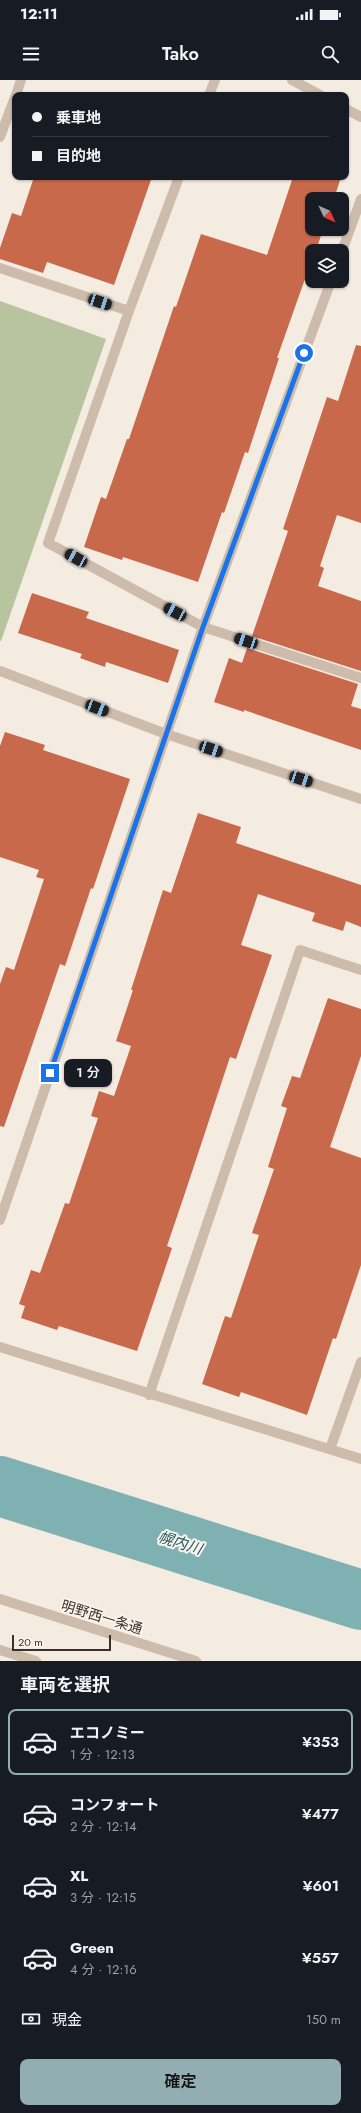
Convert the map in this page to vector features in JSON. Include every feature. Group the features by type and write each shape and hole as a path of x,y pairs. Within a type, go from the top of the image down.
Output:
{"street":[{"path":"16,92 21,80"},
{"path":"210,92 215,80"},
{"path":"292,80 314,92"},
{"path":"0,137 12,104"},
{"path":"349,111 361,117"},
{"path":"178,180 129,311 48,543 203,627 361,678"},
{"path":"345,244 361,199"},
{"path":"0,268 129,311"},
{"path":"0,1220 203,627 328,288"},
{"path":"0,671 166,734 361,799"},
{"path":"149,1395 300,950 361,970"},
{"path":"0,1347 149,1395 361,1459"},
{"path":"330,1449 361,1362"},
{"name":"明野西一条通","path":"0,1599 196,1661"},
{"path":"0,1650 36,1661"}],"green space":[{"path":"0,301 106,339 1,641 0,641"}],"building":[{"path":"33,180 151,180 114,285 47,262 43,273 0,259 0,248 12,213 21,216"},
{"path":"292,180 340,180 336,192 305,192 305,236 321,236 318,244 305,244 305,279 277,358 279,358 248,453 245,452 224,513 222,512 198,582 123,557 122,560 84,547 101,497 106,499 127,439 129,439 174,306 176,307 201,234 267,255"},
{"path":"356,345 361,346 361,523 337,515 320,566 324,568 318,586 361,601 361,671 252,636 288,531 283,529 327,397 338,401"},
{"path":"32,593 89,612 86,618 179,650 168,683 106,662 105,667 80,658 82,654 18,633"},
{"path":"247,648 358,684 351,706 361,709 361,750 244,710 244,712 214,702 229,658 242,663"},
{"path":"5,732 45,745 43,750 130,779 65,966 60,964 4,1127 0,1126 0,984 6,967 14,970 44,879 36,877 39,870 0,857 0,746"},
{"path":"198,813 241,827 236,843 361,885 361,927 346,921 343,931 312,921 315,913 258,894 241,945 272,955 236,1059 230,1057 167,1246 172,1248 137,1351 59,1326 57,1330 21,1318 25,1306 19,1304 31,1270 40,1273 65,1203 69,1204 98,1118 91,1116 99,1091 114,1096 131,1046 116,1041 133,990 131,990 163,890 171,893"},
{"path":"328,998 361,1009 361,1056 330,1147 361,1158 361,1265 336,1339 333,1338 307,1415 241,1392 239,1397 202,1384 225,1316 231,1318 259,1235 252,1233 274,1169 268,1167 287,1108 281,1106 292,1076 300,1078"}],"waterway":[{"name":"幌内川","path":"0,1486 361,1600"}],"route":[{"path":"50,1073 203,627 304,353"}]}
